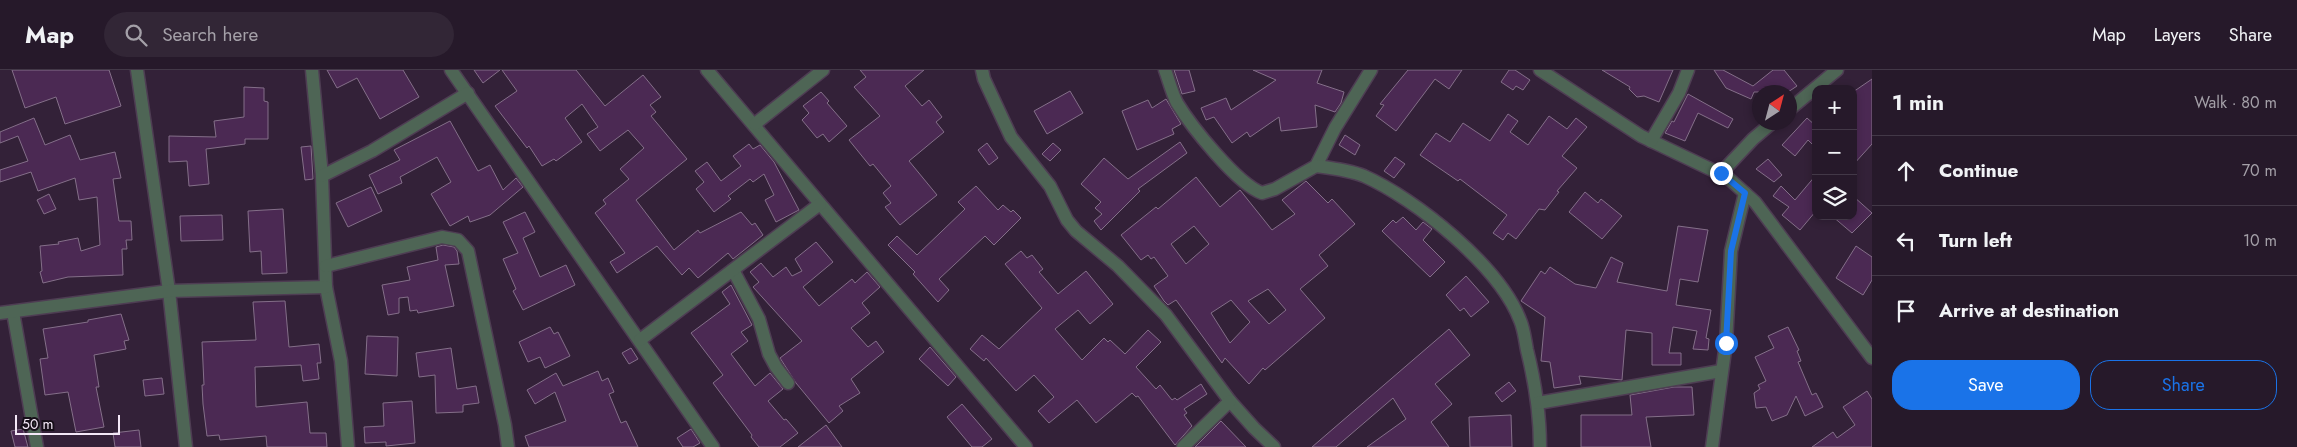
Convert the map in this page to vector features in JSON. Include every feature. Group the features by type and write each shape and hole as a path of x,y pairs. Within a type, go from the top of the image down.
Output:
{"street":[{"path":"137,70 169,291 186,447"},
{"path":"312,70 322,176 326,287 341,361 348,447"},
{"path":"451,70 714,447"},
{"path":"707,70 755,124 820,204 1026,447"},
{"path":"755,124 823,70"},
{"path":"982,70 984,79 1011,137 1050,186 1067,220 1076,231 1118,266 1166,315 1230,401 1274,447"},
{"path":"1164,70 1177,102 1228,166 1250,187 1262,193 1268,192 1316,166 1335,128 1371,70"},
{"path":"1540,70 1651,141 1721,173 1745,193 1755,202 1872,358"},
{"path":"1651,141 1679,93 1688,70"},
{"path":"1797,103 1837,70"},
{"path":"322,176 372,151 468,94"},
{"path":"1721,173 1764,130"},
{"path":"1316,166 1362,176 1390,190 1444,229 1477,257 1506,294 1520,320 1536,384 1540,447"},
{"path":"1712,447 1726,343 1731,251 1745,193"},
{"path":"640,340 820,204"},
{"path":"326,266 442,237 458,240 468,251 476,280 508,447"},
{"path":"733,270 759,319 769,354 788,383"},
{"path":"37,447 6,312 169,291 326,287"},
{"path":"1538,403 1721,371"},
{"path":"1183,447 1230,401"}],"building":[{"path":"12,70 109,70 121,106 65,124 56,97 25,108"},
{"path":"327,70 403,70 419,97 380,119 357,78 337,88"},
{"path":"474,70 500,70 483,83"},
{"path":"502,70 576,70 605,106 643,75 661,97 650,105 656,112 651,116 687,159 636,200 674,250 698,230 700,233 741,212 752,225 755,223 763,235 733,259 728,253 698,278 689,268 682,275 657,246 617,273 610,262 625,253 595,213 606,204 603,200 629,179 620,169 644,148 628,130 600,151 587,134 598,127 582,104 565,118 582,142 556,161 554,159 542,166 529,146 527,148 495,106 517,91"},
{"path":"860,70 924,70 905,86 922,106 929,100 942,117 936,122 944,132 909,161 937,195 900,225 885,207 891,203 883,193 891,186 873,164 870,166 849,140 880,116 854,87 866,77"},
{"path":"1174,70 1189,70 1195,91 1182,94"},
{"path":"1253,70 1322,70 1317,83 1344,92 1341,103 1335,112 1315,105 1317,127 1281,131 1279,117 1250,137 1247,132 1232,143 1214,117 1206,120 1201,108 1226,98 1231,110 1276,80"},
{"path":"1408,70 1462,70 1449,89 1435,79 1396,131 1376,116 1384,105 1380,104"},
{"path":"1509,70 1515,70 1530,80 1523,90 1516,86 1513,90 1501,82"},
{"path":"1602,70 1673,70 1659,102 1644,96 1637,97 1629,89 1630,87"},
{"path":"1714,70 1723,70 1752,85 1752,97 1751,99 1726,88"},
{"path":"1773,70 1784,70 1796,85 1754,85"},
{"path":"1872,79 1872,144 1857,161 1857,130 1857,89"},
{"path":"244,87 264,88 264,101 268,102 268,139 245,139 245,144 206,149 209,184 189,186 187,161 169,162 169,136 216,137 214,121 244,117"},
{"path":"1070,91 1083,113 1047,134 1034,111"},
{"path":"821,92 829,101 827,103 847,126 829,142 823,134 817,138 802,120 809,113 803,106"},
{"path":"1688,94 1733,119 1728,128 1698,113 1685,141 1665,133 1672,121 1674,122"},
{"path":"1166,99 1181,124 1172,129 1174,134 1137,150 1122,111 1148,100 1152,108"},
{"path":"1508,114 1518,121 1510,132 1528,145 1549,116 1567,129 1576,118 1587,127 1562,156 1577,168 1557,191 1559,192 1545,210 1539,209 1516,239 1508,233 1503,240 1493,233 1507,215 1460,179 1458,181 1420,155 1436,133 1450,142 1463,123 1490,141"},
{"path":"34,118 45,145 70,135 80,160 115,152 121,178 113,179 119,221 131,221 132,240 126,240 127,249 122,249 123,275 68,277 43,283 40,272 42,271 40,246 59,244 58,242 78,238 81,251 100,245 97,197 79,200 75,178 38,191 31,172 0,182 0,170 28,161 18,136 0,143 0,132"},
{"path":"1807,118 1812,122 1812,144 1808,140 1795,156 1782,145"},
{"path":"450,121 478,171 490,165 503,190 516,178 523,187 490,215 470,222 468,216 450,226 431,194 451,182 437,157 400,177 402,183 378,194 369,175 400,160 394,150"},
{"path":"1345,135 1360,145 1355,155 1339,145"},
{"path":"1180,142 1187,153 1138,189 1140,191 1101,230 1094,221 1102,214 1095,208 1101,202 1081,184 1104,158 1128,179"},
{"path":"987,143 998,158 989,165 978,150"},
{"path":"1053,143 1061,150 1050,161 1042,154"},
{"path":"749,144 753,149 760,145 774,162 799,210 776,222 765,200 774,195 764,174 753,182 750,179 728,196 731,199 714,212 696,189 704,182 695,171 707,162 721,181 741,166 733,156"},
{"path":"311,146 313,179 305,180 301,147"},
{"path":"1395,157 1405,164 1394,178 1384,171"},
{"path":"1768,159 1782,175 1774,182 1756,169"},
{"path":"1196,177 1220,207 1240,190 1272,230 1295,214 1282,200 1306,181 1328,203 1332,199 1355,224 1319,255 1328,266 1300,289 1325,318 1265,370 1263,368 1249,384 1225,358 1222,363 1176,300 1168,305 1164,301 1154,286 1168,276 1154,257 1151,259 1148,255 1141,260 1121,235 1156,207 1158,209","holes":["1194,226 1209,244 1186,264 1171,244","1268,289 1286,310 1269,324 1248,301","1231,300 1250,322 1230,343 1211,313"]},
{"path":"1812,180 1812,216 1800,230 1782,215 1789,207 1773,196 1781,186 1795,200"},
{"path":"976,186 998,210 1003,205 1011,212 1013,210 1021,218 994,245 985,236 939,279 949,290 938,302 913,274 915,272 888,245 897,236 917,255 965,209 958,202"},
{"path":"371,187 382,211 348,227 336,203"},
{"path":"1585,192 1598,203 1601,199 1622,216 1602,239 1569,212"},
{"path":"49,194 56,209 44,214 37,200"},
{"path":"1857,200 1872,213 1852,233 1837,220 1857,220"},
{"path":"283,209 287,273 262,274 261,251 250,252 248,211"},
{"path":"525,212 535,232 523,238 540,277 566,265 575,285 523,310 513,291 516,289 503,259 518,253 503,222"},
{"path":"222,215 223,240 181,241 180,216"},
{"path":"1403,217 1416,230 1423,222 1432,229 1423,240 1445,262 1430,277 1382,231 1393,220 1396,223"},
{"path":"1678,226 1708,230 1698,282 1680,279 1676,305 1711,310 1706,338 1709,339 1708,350 1693,349 1697,331 1673,327 1669,353 1681,353 1681,365 1652,365 1652,333 1626,330 1622,380 1579,376 1581,384 1554,388 1550,362 1541,361 1545,317 1521,301 1541,271 1545,274 1550,267 1575,284 1596,288 1611,257 1623,263 1617,282 1667,291"},
{"path":"816,242 833,262 803,287 819,306 852,279 855,283 867,272 880,287 862,303 870,313 851,328 868,347 876,341 884,352 851,379 860,393 839,406 843,411 829,423 796,383 780,358 802,341 753,287 759,282 750,272 761,263 773,277 786,267 792,276 802,271 795,259"},
{"path":"443,245 454,247 457,251 459,264 445,265 454,306 418,313 417,310 410,311 408,297 399,298 399,313 388,315 382,285 410,280 407,267 438,260 436,247"},
{"path":"1856,246 1872,257 1872,280 1863,295 1836,278"},
{"path":"1021,251 1027,258 1032,255 1043,269 1039,272 1058,294 1086,271 1113,304 1090,324 1078,310 1055,329 1082,360 1104,338 1108,342 1110,340 1125,354 1148,330 1161,342 1136,367 1156,389 1160,385 1172,400 1175,398 1177,400 1201,384 1207,394 1184,409 1187,413 1184,415 1192,426 1175,445 1138,396 1136,397 1132,393 1096,423 1077,400 1049,423 1038,411 1054,397 1034,375 1016,391 986,358 984,361 970,349 982,335 999,349 1042,308 1005,264"},
{"path":"1466,276 1489,302 1471,317 1464,308 1460,311 1446,295"},
{"path":"731,285 752,325 741,332 748,341 731,354 755,386 770,373 783,389 768,401 798,433 780,447 759,447 751,437 752,435 713,383 723,375 691,333 730,304 722,292"},
{"path":"285,301 289,347 319,344 321,363 317,363 319,379 303,381 301,365 255,367 256,407 307,402 310,433 326,433 327,447 267,447 266,436 220,440 219,435 207,436 203,404 202,342 256,340 253,302"},
{"path":"121,314 129,340 124,341 126,349 94,355 99,387 96,387 104,427 76,432 68,392 45,395 40,359 48,358 43,329 88,322 88,320"},
{"path":"550,327 554,334 558,332 570,356 545,368 540,357 528,362 519,342"},
{"path":"1788,327 1799,350 1797,351 1801,361 1798,362 1812,395 1816,393 1823,407 1805,416 1796,396 1787,415 1772,421 1766,407 1756,408 1754,393 1760,389 1758,385 1766,381 1755,357 1774,348 1768,336"},
{"path":"1449,329 1470,355 1435,384 1452,404 1431,422 1449,447 1367,447 1406,419 1393,398 1336,447 1312,447"},
{"path":"367,336 398,337 397,376 365,374"},
{"path":"930,347 956,377 948,386 919,359"},
{"path":"451,348 457,389 476,386 479,403 463,405 463,412 436,413 435,375 419,377 416,353"},
{"path":"631,348 638,359 629,364 622,353"},
{"path":"598,371 602,381 608,378 614,392 609,394 621,423 626,421 638,447 529,447 525,436 566,421 555,392 535,404 527,390 556,373 563,386"},
{"path":"162,378 164,394 145,396 143,380"},
{"path":"1509,382 1516,391 1502,402 1495,393"},
{"path":"1674,387 1692,387 1694,415 1646,417 1651,447 1581,447 1581,415 1632,415 1630,395"},
{"path":"1867,391 1872,399 1872,447 1812,447 1833,432 1837,438 1855,425 1843,407"},
{"path":"412,401 415,443 386,446 386,442 365,443 364,427 384,426 383,403"},
{"path":"962,404 992,439 982,447 972,447 947,417"},
{"path":"1511,415 1512,447 1470,447 1469,417"},
{"path":"1221,421 1246,447 1195,447"},
{"path":"826,425 842,447 798,447"},
{"path":"23,429 28,447 15,447 11,431"},
{"path":"691,429 700,443 693,447 683,447 677,438"},
{"path":"139,430 141,447 115,447 113,433"}],"route":[{"path":"1721,173 1745,193 1731,251 1726,343"}]}
